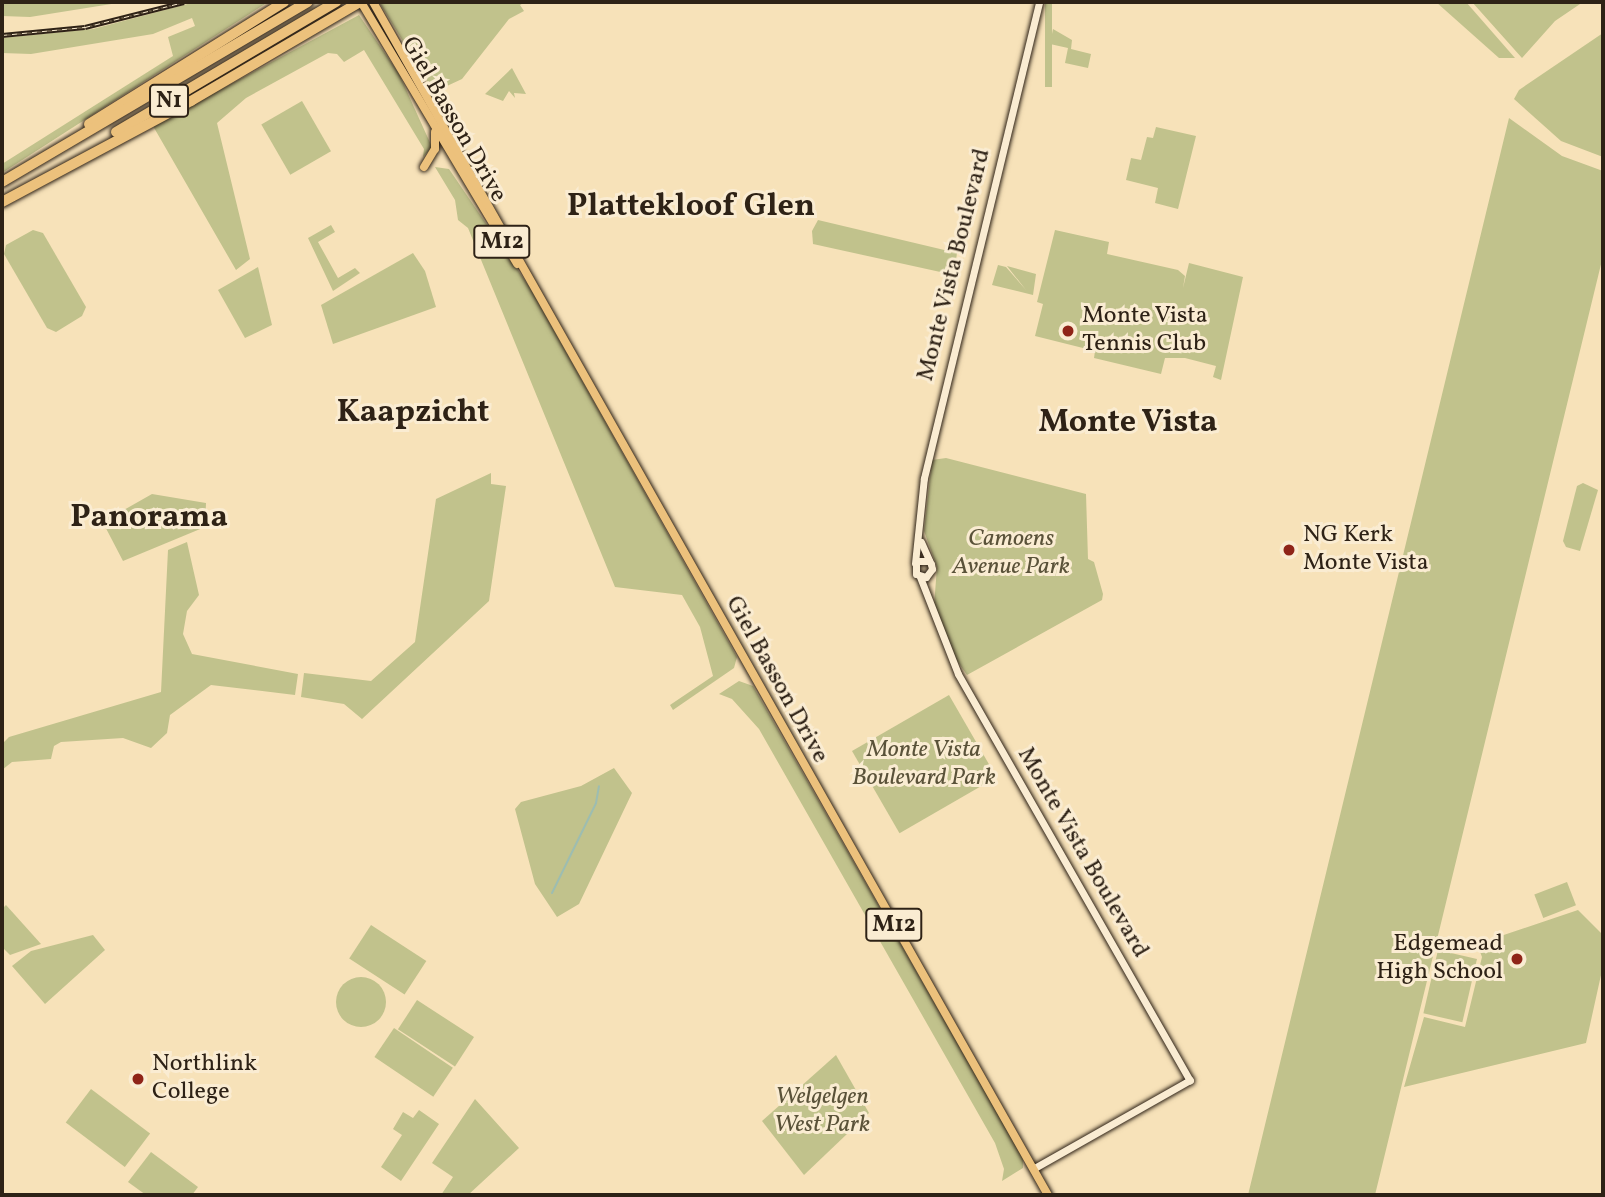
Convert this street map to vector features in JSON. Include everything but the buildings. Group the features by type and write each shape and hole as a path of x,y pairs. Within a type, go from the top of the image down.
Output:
{"highway":[{"path":"47,156 151,81 284,2"},
{"name":"N1","path":"2,182 308,2"},
{"name":"N1","path":"2,201 336,2"},
{"path":"2,201 191,101 360,2"}],"main road":[{"name":"Giel Basson Drive","path":"360,2 476,201 537,291"},
{"name":"Giel Basson Drive","path":"373,2 1048,1195"},
{"name":"Monte Vista Boulevard","path":"1033,1169 1189,1080 958,674 919,577 914,571 920,539 924,478 1039,2"},
{"path":"424,167 435,148 435,128"},
{"name":"Monte Vista Boulevard","path":"920,539 929,561 930,605"},
{"path":"915,563 929,561"},
{"path":"919,577 930,573"}],"green space":[{"path":"2,2 124,2 30,17 2,16"},
{"path":"195,2 268,2 2,173 2,164 173,56 168,37 195,26 192,18 153,34 31,54 2,53 2,38 93,29"},
{"path":"379,2 525,2 520,5 524,11 509,19 462,79 434,92"},
{"path":"1045,2 1052,2 1052,87 1045,87"},
{"path":"1436,2 1466,2 1515,58 1499,58"},
{"path":"1472,2 1583,2 1555,21 1522,58"},
{"path":"359,15 399,74 432,147 423,157 424,149 364,50 344,62 337,54 328,53 246,98 217,123 250,259 236,270 153,126"},
{"path":"1053,29 1072,40 1071,49 1091,54 1088,68 1065,63 1068,48 1050,44"},
{"path":"1603,33 1603,157 1561,141 1514,99 1519,90"},
{"path":"512,68 526,94 514,93 515,98 509,91 503,101 485,94"},
{"path":"302,101 331,151 290,175 261,124"},
{"path":"1509,118 1562,156 1603,171 1603,256 1375,1195 1248,1195"},
{"path":"1156,127 1196,136 1178,209 1155,203 1158,188 1126,180 1131,158 1141,160 1147,137 1153,138"},
{"path":"435,167 449,169 530,288 737,657 734,668 673,710 670,705 713,676 700,627 682,595 615,587 468,228 458,220 455,200"},
{"path":"818,220 957,253 954,275 813,244 812,231"},
{"path":"331,225 335,232 318,242 338,278 355,268 360,273 333,291 308,238"},
{"path":"33,230 43,233 86,307 82,316 56,332 47,328 4,254 6,245"},
{"path":"1055,230 1109,242 1107,254 1178,270 1185,276 1183,288 1189,263 1243,277 1221,380 1213,377 1216,366 1185,358 1165,358 1161,374 1094,358 1095,351 1035,336 1043,304 1037,302"},
{"path":"413,253 425,271 436,307 333,344 321,305"},
{"path":"998,265 1006,267 1026,290 1007,266 1036,274 1033,295 992,285"},
{"path":"258,267 272,325 245,338 218,290"},
{"name":"Camoens Avenue Park","path":"946,458 1086,494 1088,559 1094,562 1103,594 1102,600 967,675 953,655 934,606 937,567 924,531 932,460"},
{"path":"491,473 491,484 506,486 489,601 362,719 344,704 301,697 304,673 371,681 415,642 436,499"},
{"path":"1583,483 1598,490 1580,551 1566,547 1563,541 1577,486"},
{"path":"152,494 206,503 205,527 123,561 98,513 115,515"},
{"path":"187,542 199,595 187,611 183,634 192,654 298,674 295,695 211,685 170,715 167,733 151,748 123,738 61,742 54,746 51,759 12,762 2,770 2,744 9,737 161,692 168,550"},
{"path":"739,681 753,686 1023,1158 1023,1168 1002,1181 1004,1169 995,1143 759,729 732,699 719,694"},
{"name":"Monte Vista Boulevard Park","path":"949,695 997,777 900,833 852,751"},
{"path":"614,768 632,793 579,904 557,917 535,884 515,809 521,802 581,786"},
{"path":"1567,882 1576,905 1543,918 1534,895"},
{"path":"6,905 41,944 10,955 2,947 2,909"},
{"path":"1578,910 1603,935 1603,966 1586,1043 1404,1087 1424,1017 1465,1027 1482,957 1477,944"},
{"path":"371,925 426,961 405,994 349,959"},
{"path":"93,935 105,950 45,1004 12,966 31,951"},
{"path":"1438,950 1477,959 1462,1022 1423,1013"},
{"path":"361,977 379,984 386,1002 379,1020 361,1027 343,1020 336,1002 343,984"},
{"path":"417,1000 474,1037 455,1066 398,1029"},
{"path":"394,1028 453,1068 433,1097 374,1057"},
{"name":"Welgelgen West Park","path":"836,1055 869,1113 804,1175 762,1121"},
{"path":"91,1089 150,1134 125,1167 66,1123"},
{"path":"475,1099 519,1148 468,1195 441,1195 453,1177 432,1163"},
{"path":"419,1110 439,1124 401,1181 381,1167 402,1135 393,1129 403,1112 413,1118"},
{"path":"151,1152 198,1187 192,1195 146,1195 128,1182"}],"waterway":[{"path":"552,893 596,803 599,786"}],"railway":[{"path":"2,35 85,27 184,2"}],"place":[{"name":"Monte Vista Tennis Club","path":"1068,331"},
{"name":"NG Kerk Monte Vista","path":"1289,550"},
{"name":"Edgemead High School","path":"1517,959"},
{"name":"Northlink College","path":"138,1079"}],"district":[{"name":"Plattekloof Glen","path":"691,207"},
{"name":"Kaapzicht","path":"413,413"},
{"name":"Monte Vista","path":"1128,423"},
{"name":"Panorama","path":"149,518"}]}
